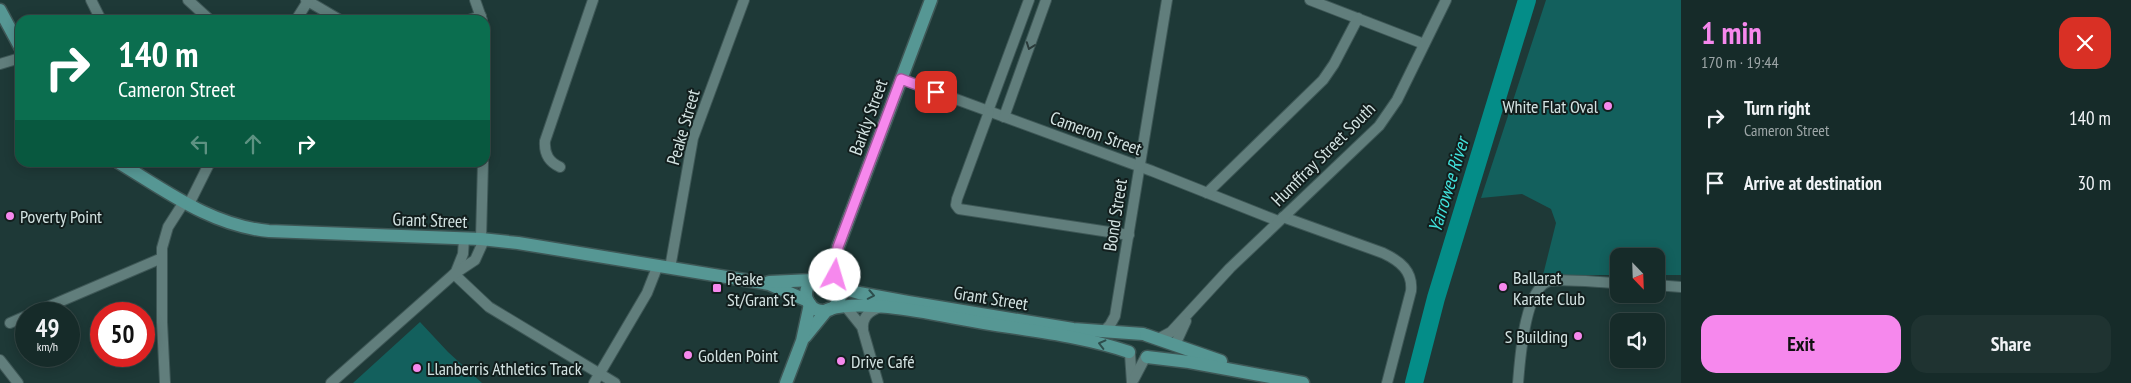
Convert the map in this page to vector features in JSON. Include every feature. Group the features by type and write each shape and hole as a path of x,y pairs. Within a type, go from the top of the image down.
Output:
{"main road":[{"name":"Barkly Street","path":"814,279 826,268 838,247 931,0"},
{"path":"0,10 15,38"},
{"name":"Grant Street","path":"126,167 216,219 239,227 256,230 482,239 754,281 776,286 809,303"},
{"name":"Barkly Street","path":"836,282 835,265 838,247"},
{"path":"786,383 802,341 809,303 806,291 814,279 825,277 836,282 840,290 839,299 835,306 828,310 802,341"},
{"name":"Grant Street","path":"754,281 814,279"},
{"name":"Grant Street","path":"836,282 849,290 867,295 1102,332 1149,336 1281,381"},
{"path":"809,303 817,310 828,310"},
{"name":"Grant Street","path":"828,310 846,307 880,307 1082,339 1130,353 1136,358 1164,358 1281,381 1303,383"},
{"path":"1130,353 1128,345 1130,338 1136,334 1149,336 1153,347 1146,357"},
{"path":"1164,358 1170,355 1175,345"}],"street":[{"path":"91,0 98,15"},
{"path":"188,0 204,15"},
{"path":"475,0 481,15"},
{"path":"560,166 552,162 547,156 545,141 593,0"},
{"name":"Peake Street","path":"594,383 649,288 664,267 693,138 744,0"},
{"path":"1030,0 956,205 959,209 1129,236"},
{"path":"1004,117 1046,0"},
{"name":"Bond Street","path":"1102,332 1110,325 1115,316 1167,0"},
{"path":"1310,0 1424,44"},
{"name":"Humffray Street South","path":"1149,336 1171,332 1219,280 1374,132 1397,100 1446,0"},
{"path":"299,15 307,1 331,15"},
{"path":"1207,193 1323,80 1334,64 1358,18"},
{"path":"0,64 15,60"},
{"name":"Cameron Street","path":"901,79 1140,166 1207,193 1395,258 1406,269 1411,281 1411,291 1387,383"},
{"path":"165,383 162,258 166,232 207,167"},
{"path":"331,383 454,274 475,259 482,239 483,167"},
{"path":"454,274 461,261 464,239"},
{"path":"59,302 162,258"},
{"path":"454,274 489,306 615,383"},
{"path":"1518,383 1528,315 1533,297 1539,287 1552,280 1610,283"},
{"path":"1665,286 1681,287"},
{"path":"846,307 858,320 863,330 878,383"},
{"path":"863,330 863,322 866,317 880,307"},
{"name":"Humffray Street South","path":"1175,345 1193,310"},
{"path":"1115,316 1123,333"},
{"path":"10,323 15,321"},
{"path":"1130,353 1132,383"},
{"path":"1132,383 1146,357"},
{"path":"0,360 18,383"}],"shaded area":[{"name":"White Flat Oval","path":"1546,0 1681,0 1681,275 1665,275 1665,248 1610,248 1610,275 1543,275 1556,223 1551,209 1522,194 1481,198"},
{"name":"Llanberris Athletics Track","path":"420,322 448,352 482,383 353,383"}],"waterway":[{"name":"Yarrowee River","path":"1414,383 1436,298 1527,0"}],"place":[{"name":"White Flat Oval","path":"1608,106"},
{"name":"Poverty Point","path":"10,216"},
{"name":"Ballarat Karate Club","path":"1503,287"},
{"name":"Peake St/Grant St","path":"717,288"},
{"name":"S Building","path":"1578,336"},
{"name":"Golden Point","path":"688,355"},
{"name":"Drive Café","path":"841,361"},
{"name":"Llanberris Athletics Track","path":"417,368"}],"route":[{"path":"835,275 838,247 901,79 936,92"}]}
